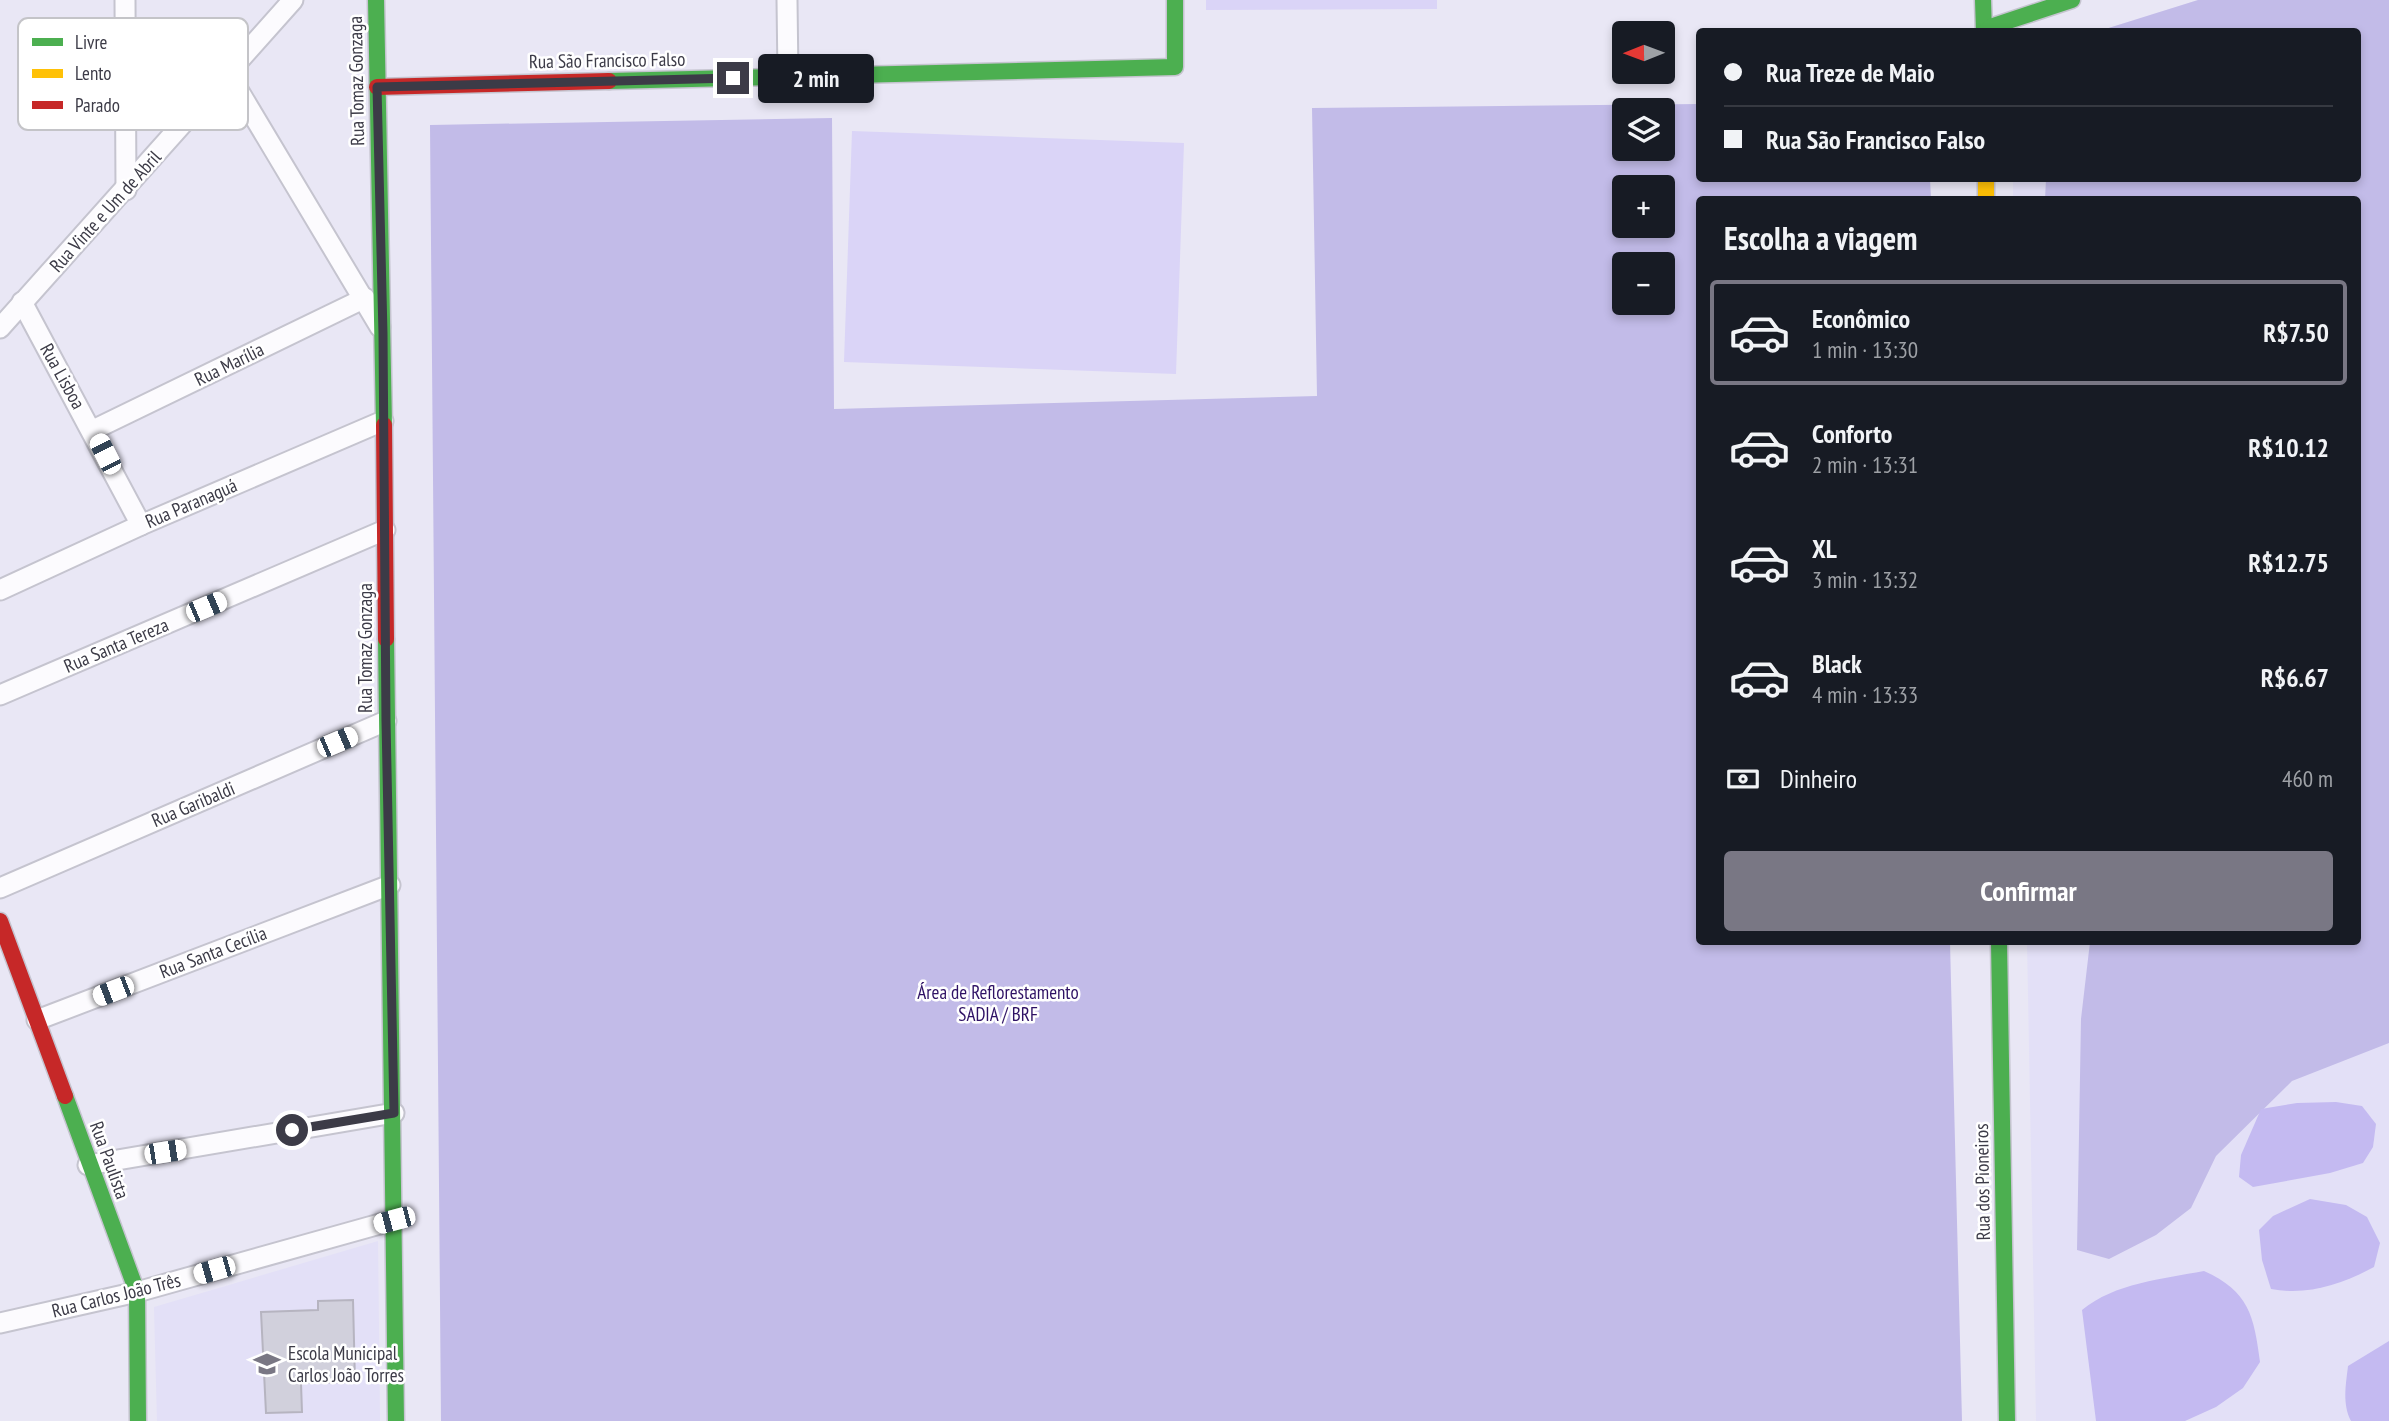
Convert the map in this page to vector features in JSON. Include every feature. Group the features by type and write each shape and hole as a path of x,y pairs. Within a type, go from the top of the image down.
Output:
{"street":[{"path":"125,0 125,18"},
{"name":"Rua Vinte e Um de Abril","path":"248,51 293,0"},
{"name":"Rua Tomaz Gonzaga","path":"376,0 386,530 386,721 394,1113 396,1421"},
{"path":"786,0 788,76"},
{"name":"Rua São Francisco Falso","path":"377,87 1175,67 1175,0"},
{"path":"1983,0 1984,28"},
{"path":"1990,28 2072,0"},
{"path":"248,106 365,298 383,334"},
{"path":"126,130 126,190"},
{"name":"Rua Vinte e Um de Abril","path":"2,323 178,130"},
{"name":"Rua Marília","path":"93,430 365,298"},
{"name":"Rua Lisboa","path":"22,302 93,430 141,525"},
{"name":"Rua Paranaguá","path":"0,590 141,525 383,421"},
{"name":"Rua Santa Tereza","path":"0,695 386,530"},
{"name":"Rua Garibaldi","path":"0,888 386,721"},
{"name":"Rua Santa Cecília","path":"37,1020 390,885"},
{"name":"Rua Paulista","path":"0,921 137,1292 138,1421"},
{"name":"Rua dos Pioneiros","path":"1999,945 2007,1421"},
{"path":"88,1165 394,1113"},
{"name":"Rua Carlos João Três","path":"0,1323 137,1292 394,1220"}],"shaded area":[{"path":"1206,0 1437,0 1437,9 1206,10"},
{"path":"2198,0 2389,0 2389,1421 2036,1421 2027,945 2361,945 2361,196 2013,196 2013,182 2361,182 2361,28 2109,28"},
{"path":"852,131 1184,143 1176,374 844,362"},
{"path":"2336,1102 2362,1106 2376,1124 2373,1147 2363,1163 2330,1173 2253,1187 2239,1177 2241,1155 2261,1109 2297,1103"},
{"path":"2310,1199 2346,1205 2367,1217 2380,1243 2374,1267 2350,1279 2311,1290 2271,1289 2262,1260 2259,1230 2273,1216"},
{"name":"Escola Municipal Carlos João Torres","path":"378,1241 380,1421 157,1421 154,1307"},
{"path":"2204,1271 2231,1287 2240,1296 2252,1318 2260,1362 2243,1388 2216,1407 2185,1421 2096,1421 2082,1310 2124,1288"},
{"path":"2389,1341 2389,1421 2351,1421 2346,1401 2348,1366"}],"green space":[{"path":"2198,0 2389,0 2389,1043 2292,1081 2216,1156 2191,1208 2156,1235 2109,1259 2077,1250 2081,1019 2090,945 2361,945 2361,196 2045,196 2046,182 2361,182 2361,28 2109,28"},
{"name":"Área de Reflorestamento SADIA / BRF","path":"1675,104 1696,104 1696,182 1930,182 1931,196 1696,196 1696,945 1950,945 1962,1421 441,1421 430,125 832,118 834,409 1317,396 1312,108 1612,105 1612,161 1675,161"}],"building":[{"path":"353,1300 355,1382 301,1383 302,1412 266,1413 261,1312 318,1310 318,1301"}],"traffic: fast":[{"path":"376,0 384,425"},
{"path":"609,81 1175,67 1175,0"},
{"path":"1983,0 1984,28"},
{"path":"1990,28 2072,0"},
{"path":"386,639 396,1421"},
{"path":"1999,945 2007,1421"},
{"path":"65,1096 137,1292 138,1421"}],"traffic: slow":[{"path":"1986,182 1986,196"}],"traffic: jam":[{"path":"377,87 609,81"},
{"path":"384,425 386,639"},
{"path":"0,921 65,1096"}],"place":[{"name":"Escola Municipal Carlos João Torres","path":"267,1364"}],"route":[{"path":"292,1130 394,1113 377,87 733,78"}]}
